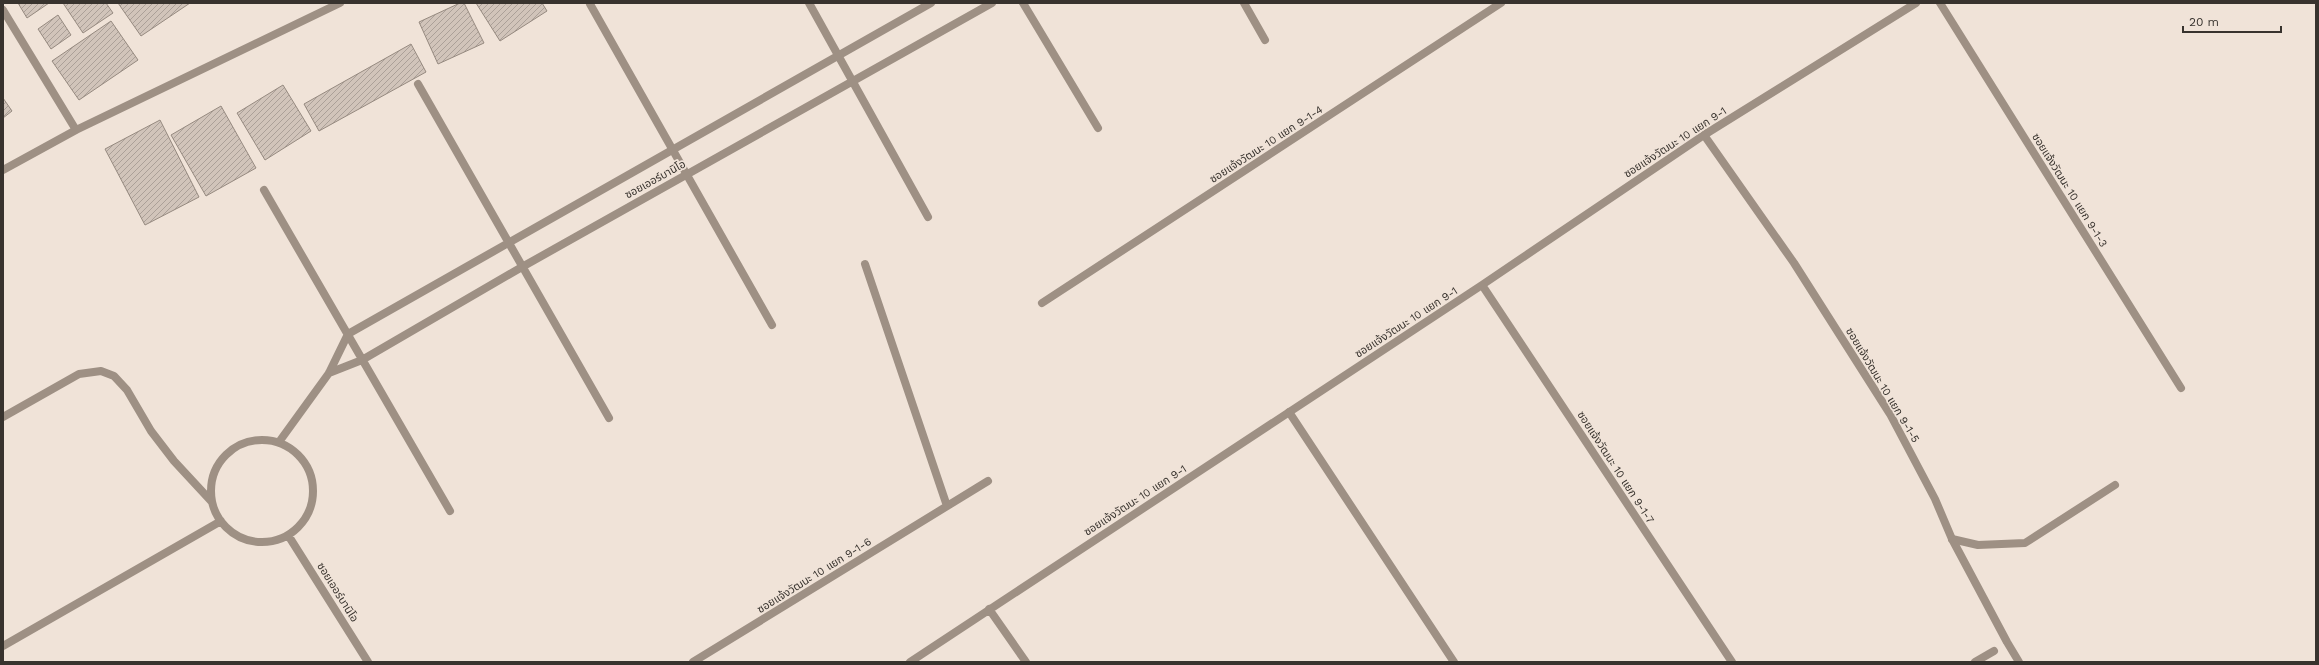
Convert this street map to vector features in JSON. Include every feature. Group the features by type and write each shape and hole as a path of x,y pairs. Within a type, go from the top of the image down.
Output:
{"street":[{"path":"3,170 76,130 340,3"},
{"path":"809,3 928,216"},
{"name":"ซอยเออร์บานิโอ","path":"348,334 509,241 931,3"},
{"name":"ซอยเออร์บานิโอ","path":"328,373 362,360 522,267 852,80 992,3"},
{"path":"1023,3 1098,128"},
{"path":"1244,3 1265,40"},
{"name":"ซอยแจ้งวัฒนะ 10 แยก 9-1-4","path":"1042,303 1501,3"},
{"name":"ซอยแจ้งวัฒนะ 10 แยก 9-1","path":"910,662 1482,285 1704,134 1916,3"},
{"name":"ซอยแจ้งวัฒนะ 10 แยก 9-1-3","path":"1940,3 2181,388"},
{"path":"590,4 674,149 772,325"},
{"path":"3,10 76,130"},
{"path":"418,84 609,418"},
{"name":"ซอยแจ้งวัฒนะ 10 แยก 9-1-5","path":"1704,134 1794,263 1890,414 1936,499 1952,539 2007,642 2020,662"},
{"path":"264,190 450,511"},
{"path":"865,264 947,506"},
{"name":"ซอยแจ้งวัฒนะ 10 แยก 9-1-7","path":"1482,285 1732,662"},
{"path":"279,442 328,373 348,334"},
{"path":"3,417 79,374 101,371 114,376 126,390 151,431 174,461 212,502 221,521 231,532 244,539 260,542 274,540 288,535 301,524 309,510 313,494 311,478 304,462 293,450 279,442 256,440 234,447 222,458 214,472 211,486 212,502"},
{"path":"1289,412 1454,662"},
{"name":"ซอยแจ้งวัฒนะ 10 แยก 9-1-6","path":"693,662 988,481"},
{"path":"1952,539 1978,545 2025,543 2115,485"},
{"path":"3,646 221,521"},
{"name":"ซอยเออร์บานิโอ","path":"288,535 368,662"},
{"path":"989,609 1026,662"},
{"path":"1975,662 1994,651"}],"building":[{"path":"18,3 49,3 27,18"},
{"path":"63,3 106,3 113,13 83,33"},
{"path":"118,3 190,3 141,36"},
{"path":"460,3 464,3 484,43 438,64 419,22"},
{"path":"476,3 542,3 547,11 500,41"},
{"path":"58,15 71,35 51,49 38,29"},
{"path":"111,21 138,60 79,100 52,61"},
{"path":"411,44 426,72 319,131 304,104"},
{"path":"283,85 311,131 265,160 237,113"},
{"path":"3,98 12,111 3,118"},
{"path":"221,106 256,168 206,196 171,135"},
{"path":"160,120 199,197 145,225 105,149"}]}
